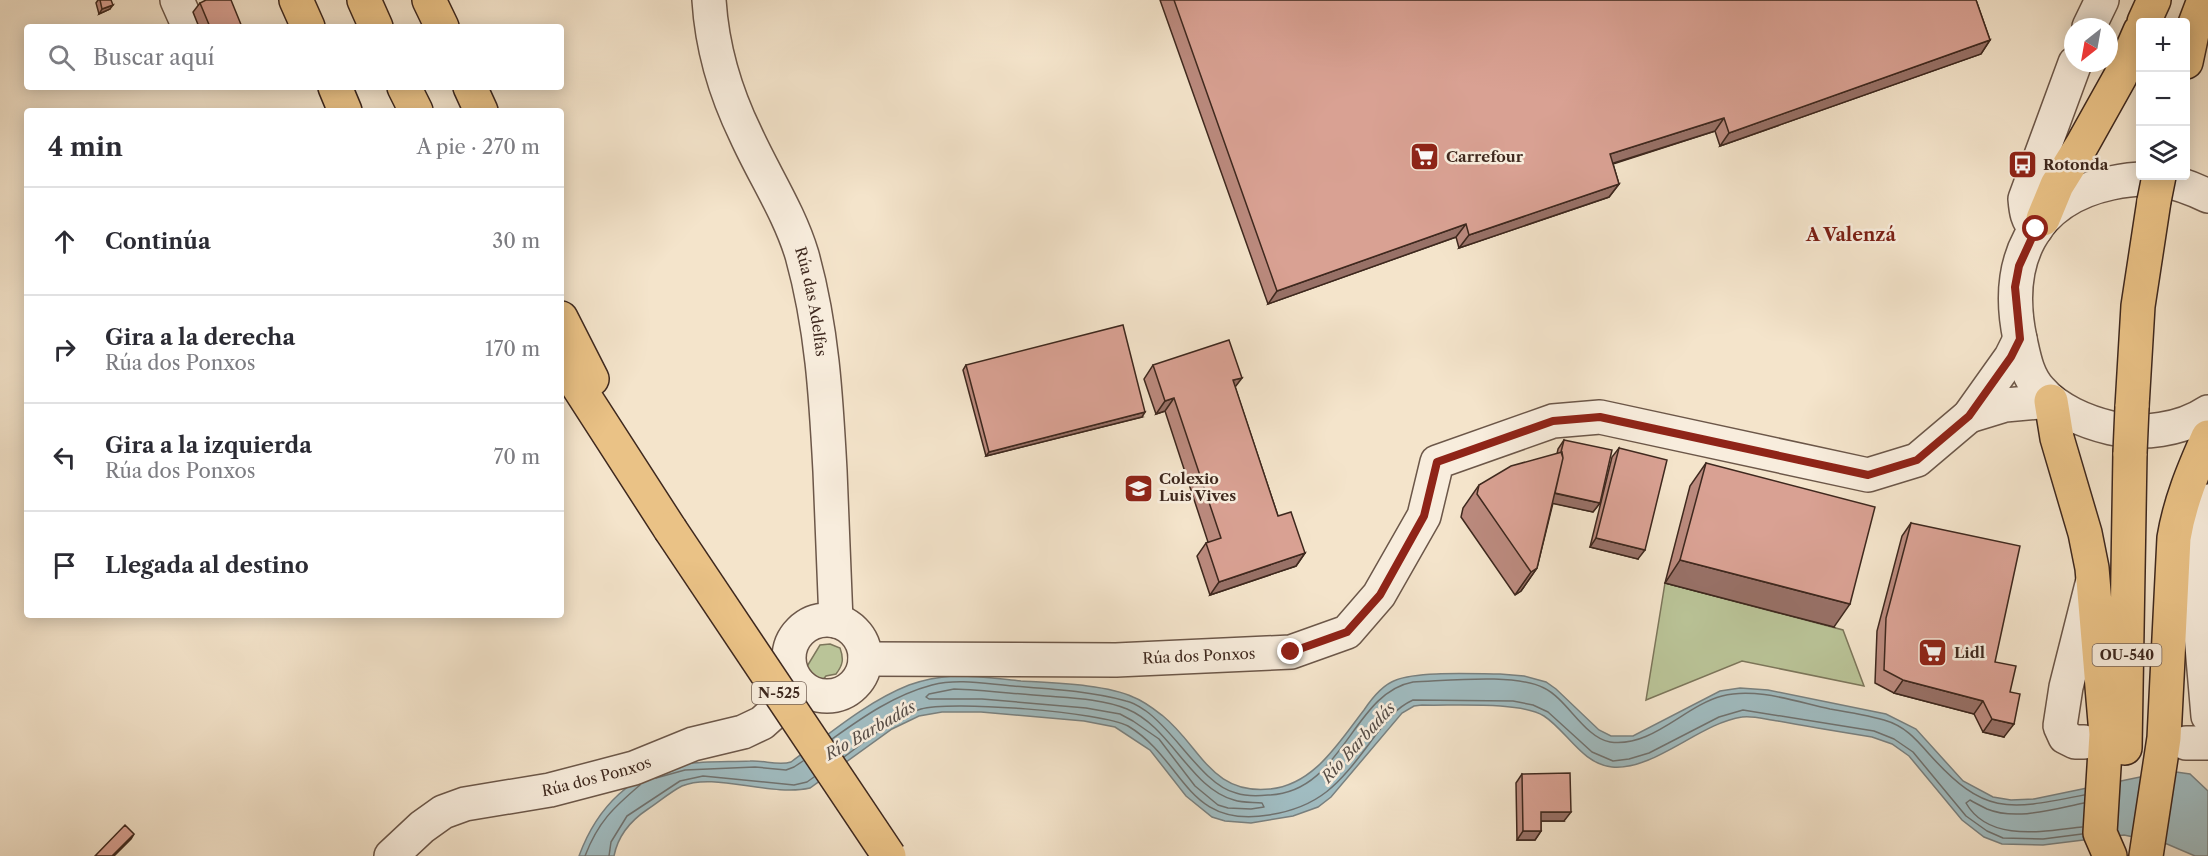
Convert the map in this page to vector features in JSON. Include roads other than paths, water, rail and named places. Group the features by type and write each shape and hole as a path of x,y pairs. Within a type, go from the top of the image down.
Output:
{"main road":[{"path":"296,0 307,24"},
{"path":"364,0 375,24"},
{"path":"429,0 441,24"},
{"path":"2146,18 2154,0"},
{"path":"2190,43 2204,0"},
{"path":"2039,224 2057,185 2120,77 2136,40"},
{"path":"336,90 344,108"},
{"path":"406,90 414,108"},
{"path":"471,90 480,108"},
{"name":"OU-540","path":"2117,856 2125,777 2132,407 2138,306 2156,188"},
{"path":"564,324 591,374 623,456"},
{"name":"N-525","path":"564,365 670,529 889,856"},
{"path":"564,387 623,456"},
{"path":"2051,401 2057,438 2085,533 2092,568 2106,734 2100,833 2110,856"},
{"path":"2146,856 2164,738 2183,539 2178,512 2187,484 2208,437"}],"street":[{"path":"177,0 188,24"},
{"name":"Rúa das Adelfas","path":"709,0 713,43 719,68 746,136 778,195 801,251 814,300 826,381 836,621"},
{"path":"2093,18 2102,0"},
{"path":"2039,224 2030,222 2025,198 2072,72"},
{"path":"2208,196 2192,188 2154,178 2128,180 2075,194 2060,204 2039,224 2019,266 2015,287 2020,339 2025,363 2038,389 2051,401 2093,424 2116,429 2147,430 2176,427 2208,412"},
{"name":"Rúa dos Ponxos","path":"865,659 1116,660 1291,652 1347,632 1380,595 1424,516 1437,462 1553,421 1600,417 1868,475 1917,460 1969,416 2006,365 2020,339"},
{"name":"Rúa dos Ponxos","path":"1969,416 2005,405 2051,401"},
{"path":"2208,501 2183,539 2208,716"},
{"path":"2084,742 2075,742 2065,737 2060,726 2066,687 2092,584"},
{"path":"824,620 836,621 854,631 864,649 865,659 863,671 857,682 843,693 825,697 813,694 802,687 794,677 789,665 789,652 793,640 811,623 824,620"},
{"name":"Rúa dos Ponxos","path":"391,856 422,826 443,812 465,804 550,790 634,768 693,744 743,732 762,723 802,687"}],"water":[{"name":"Río Barbadás","path":"1418,675 1524,676 1546,682 1599,730 1611,736 1633,736 1720,691 1740,688 1768,690 1886,714 1916,729 1963,781 1993,797 2011,800 2034,799 2169,771 2190,774 2208,791 2208,856 2195,856 2167,844 2124,835 2043,845 2002,844 1984,837 1962,820 1909,756 1892,744 1872,737 1755,717 1742,717 1710,728 1644,762 1612,767 1601,765 1583,754 1552,722 1533,711 1502,706 1422,705 1414,706 1402,713 1331,797 1318,807 1293,816 1251,823 1225,821 1212,817 1186,796 1150,750 1115,727 1084,721 981,712 942,712 919,716 892,729 810,788 778,790 710,782 695,782 682,786 630,824 618,841 614,856 579,856 606,807 633,783 649,774 693,763 791,762 878,700 909,685 931,679 953,676 978,677 1078,685 1122,693 1149,705 1163,716 1220,777 1250,789 1270,789 1286,786 1312,771 1335,748 1374,697 1391,682"}],"place":[{"name":"Carrefour","path":"1425,157"},
{"name":"Rotonda","path":"2022,165"},
{"name":"Colexio Luis Vives","path":"1138,488"},
{"name":"Lidl","path":"1933,653"}],"district":[{"name":"A Valenzá","path":"1851,235"}]}
